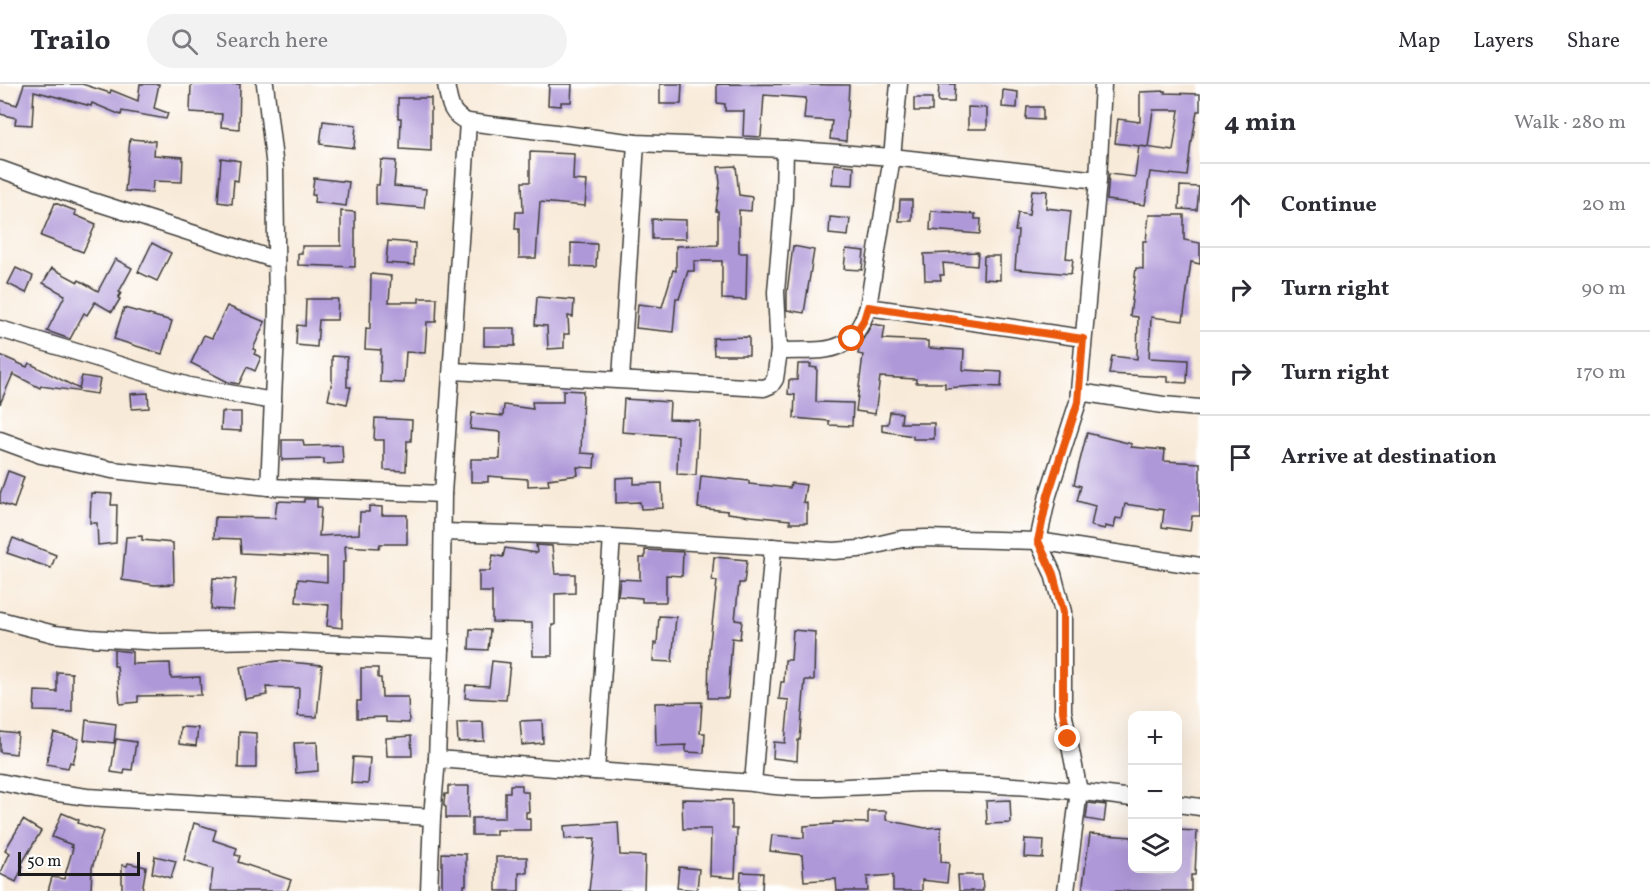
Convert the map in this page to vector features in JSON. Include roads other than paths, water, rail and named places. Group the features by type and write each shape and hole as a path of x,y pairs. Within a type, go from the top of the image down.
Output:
{"street":[{"path":"265,84 275,168 277,311 269,487"},
{"path":"446,84 449,106 453,113 468,122 636,143 785,149 892,157 1098,180"},
{"path":"779,351 832,350 852,339 858,331 868,307 892,157 899,84"},
{"path":"1066,891 1079,791 1063,711 1063,612 1056,583 1038,541 1048,495 1071,427 1078,392 1098,180 1103,84"},
{"path":"429,891 441,649 443,494 468,122"},
{"path":"621,379 636,143"},
{"path":"452,372 764,388 771,385 775,379 779,351 776,292 784,198 785,149"},
{"path":"0,169 276,260"},
{"path":"868,307 1083,339"},
{"path":"0,329 189,386 273,400"},
{"path":"1078,392 1163,405 1200,408"},
{"path":"0,440 41,455 112,470 269,487 443,494"},
{"path":"443,532 612,537 834,551 859,549 902,539 1038,541 1200,566"},
{"path":"596,771 612,537"},
{"path":"753,783 773,547"},
{"path":"0,620 54,634 90,638 161,642 262,640 441,649"},
{"path":"437,759 753,783 801,789 924,783 991,784 1128,797"},
{"path":"0,782 87,797 432,817"},
{"path":"1182,805 1200,807"}]}
